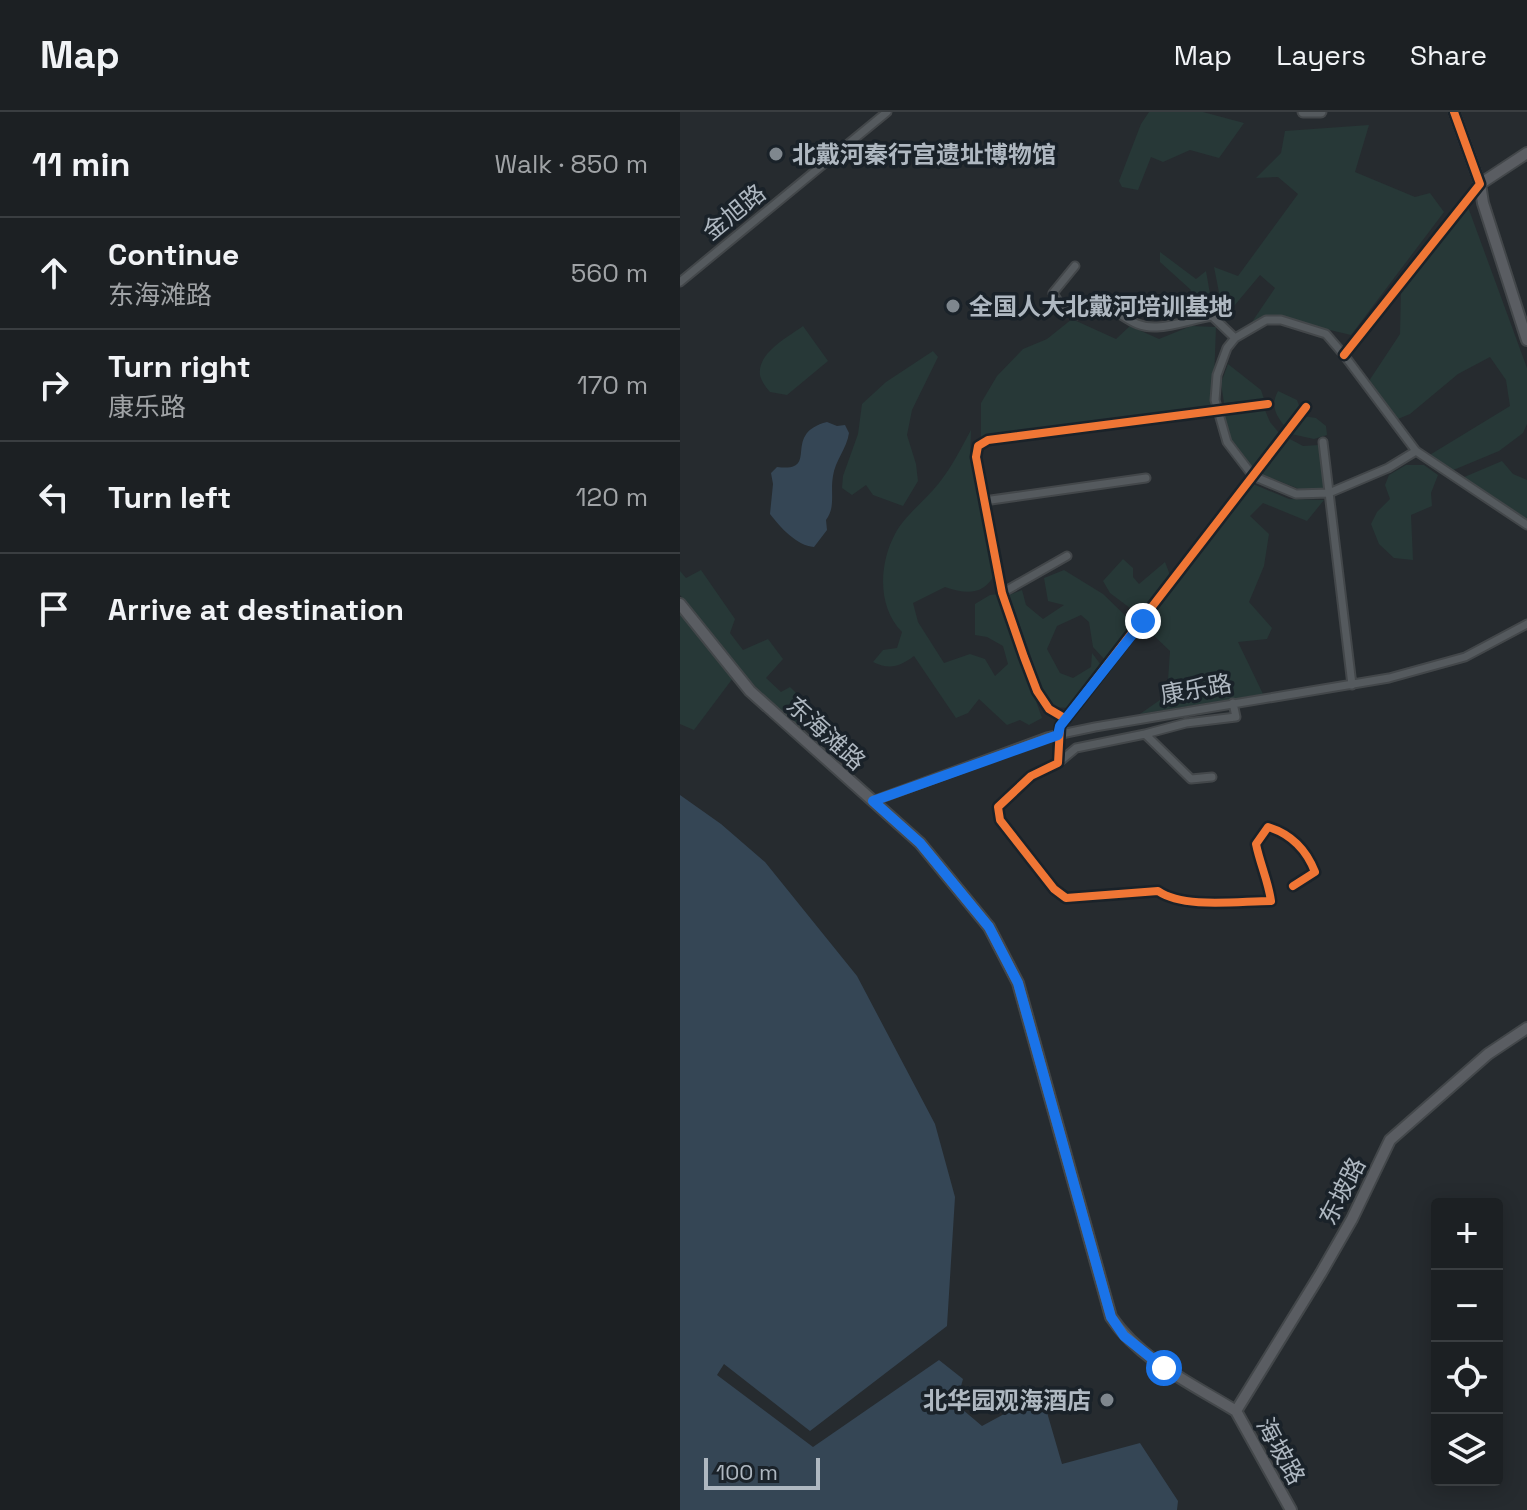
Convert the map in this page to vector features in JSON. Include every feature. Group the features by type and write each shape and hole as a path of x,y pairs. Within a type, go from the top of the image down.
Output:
{"main road":[{"path":"1527,153 1480,184 1483,203 1527,340"},
{"name":"东海滩路","path":"680,604 750,691 920,843 989,927 1018,983 1111,1317 1124,1336 1164,1368 1236,1411"},
{"name":"东坡路","path":"1236,1411 1352,1219 1390,1140 1488,1054 1527,1028"},
{"name":"海坡路","path":"1236,1411 1291,1510"}],"street":[{"name":"金旭路","path":"680,282 887,112"},
{"path":"1303,112 1321,112"},
{"path":"1344,355 1480,184 1454,112"},
{"path":"1075,266 1053,293 1059,303 1076,315 1090,307 1103,305 1130,320 1155,327 1212,316 1235,338"},
{"path":"1416,451 1388,468 1329,493 1296,494 1253,476 1227,442 1215,400 1217,375 1227,348 1235,338 1266,320 1281,320 1326,334 1416,451 1527,525"},
{"path":"1066,719 1049,709 1037,691 1002,593 976,457 978,446 988,440 1268,404"},
{"path":"1058,763 1060,726 1306,407"},
{"path":"1323,442 1352,685"},
{"path":"984,501 1146,478"},
{"path":"1002,593 1067,556"},
{"name":"康乐路","path":"873,801 1058,735 1389,678 1465,657 1527,624"},
{"path":"1233,703 1236,717 1186,723 1076,748 1058,763 1031,776 998,807 1000,820 1054,889 1066,898 1158,891 1168,897 1206,902 1271,901 1267,874 1256,844 1268,827 1285,832 1298,844 1315,872 1293,886"},
{"path":"1145,734 1191,779 1212,777"}],"shaded area":[{"path":"1149,112 1203,112 1244,123 1219,158 1190,150 1163,162 1151,157 1138,190 1122,187 1119,181 1141,124"},
{"path":"1369,125 1355,172 1415,197 1430,193 1444,212 1351,335 1267,315 1252,322 1275,288 1260,275 1224,318 1214,267 1238,276 1298,194 1278,177 1256,178 1281,153 1285,131"},
{"path":"1468,207 1527,368 1527,424 1523,433 1499,451 1451,471 1428,456 1510,406 1506,380 1490,357 1458,374 1410,414 1393,421 1367,384 1400,334 1401,291"},
{"path":"1160,252 1196,279 1206,271 1213,311 1172,318 1191,290 1160,262"},
{"path":"1072,319 1116,339 1130,326 1159,339 1191,326 1216,327 1213,407 981,438 981,403 997,376 1023,349 1047,339"},
{"path":"803,326 828,361 787,395 770,392 760,375 763,360 775,346"},
{"path":"933,351 938,357 912,410 907,435 918,481 903,506 873,495 866,485 852,495 842,488 843,476 858,434 862,404 886,382"},
{"path":"1228,364 1261,390 1264,399 1224,403 1221,383"},
{"path":"1278,391 1297,400 1303,416 1316,418 1326,426 1327,435 1314,439 1291,434 1275,409"},
{"path":"1264,408 1280,434 1252,467 1228,438 1222,414"},
{"path":"971,430 970,458 995,574 979,590 967,592 945,587 913,603 918,622 944,663 970,654 985,659 995,676 1008,664 1003,646 987,637 975,635 975,604 998,594 1042,718 1029,725 1020,720 1007,725 979,699 968,713 956,718 914,656 894,666 873,662 883,650 897,648 902,632 888,610 883,585 886,558 895,534 944,477"},
{"path":"1288,438 1303,446 1319,445 1325,491 1299,489 1261,474"},
{"path":"1502,461 1513,474 1527,480 1527,519 1462,478"},
{"path":"1406,465 1424,465 1438,475 1431,493 1432,506 1411,515 1413,560 1394,558 1379,544 1371,524 1377,512 1390,499 1385,485 1389,475"},
{"path":"1253,484 1289,499 1324,500 1307,521 1263,503 1250,516 1269,534 1264,566 1249,602 1272,628 1267,639 1238,642 1263,694 1140,714 1167,695 1170,651 1150,632 1157,606"},
{"path":"1123,559 1133,568 1133,577 1139,584 1165,562 1170,575 1138,614 1110,593 1103,581"},
{"path":"701,570 735,619 730,633 743,650 768,639 783,659 766,678 781,692 790,687 804,703 806,717 799,731 748,679 680,595 680,571 686,578"},
{"path":"1064,570 1103,594 1134,624 1104,659 1093,647 1089,622 1081,615 1057,626 1047,649 1060,673 1073,678 1091,667 1092,653 1101,665 1068,708 1054,707 1042,688 1009,595 1022,590 1026,605 1043,619 1064,605 1048,601 1044,578"},
{"path":"680,603 736,674 694,730 680,724"}],"water":[{"path":"827,422 845,425 849,433 834,470 827,530 814,547 795,540 770,514 771,473 777,467 797,464 806,435"},
{"path":"680,795 721,824 765,862 857,976 935,1124 955,1197 947,1326 810,1431 724,1364 717,1375 813,1447 939,1360 963,1379 956,1404 982,1426 1019,1406 1046,1409 1062,1464 1140,1443 1178,1501 1177,1510 680,1510"}],"cycle path":[{"path":"1344,355 1480,184 1454,112"},
{"path":"1066,719 1049,709 1037,691 1002,593 976,457 978,446 988,440 1268,404"},
{"path":"1293,886 1315,872 1297,844 1268,827 1256,844 1271,901 1197,902 1169,897 1158,891 1066,898 1054,889 1000,820 998,807 1031,776 1058,763 1060,726 1306,407"}],"place":[{"name":"北戴河秦行宫遗址博物馆","path":"776,154"},
{"name":"全国人大北戴河培训基地","path":"953,306"},
{"name":"北华园观海酒店","path":"1107,1400"}],"route":[{"path":"1143,621 1060,726 1058,735 873,801 920,843 989,927 1018,983 1111,1317 1124,1336 1164,1368"}]}
